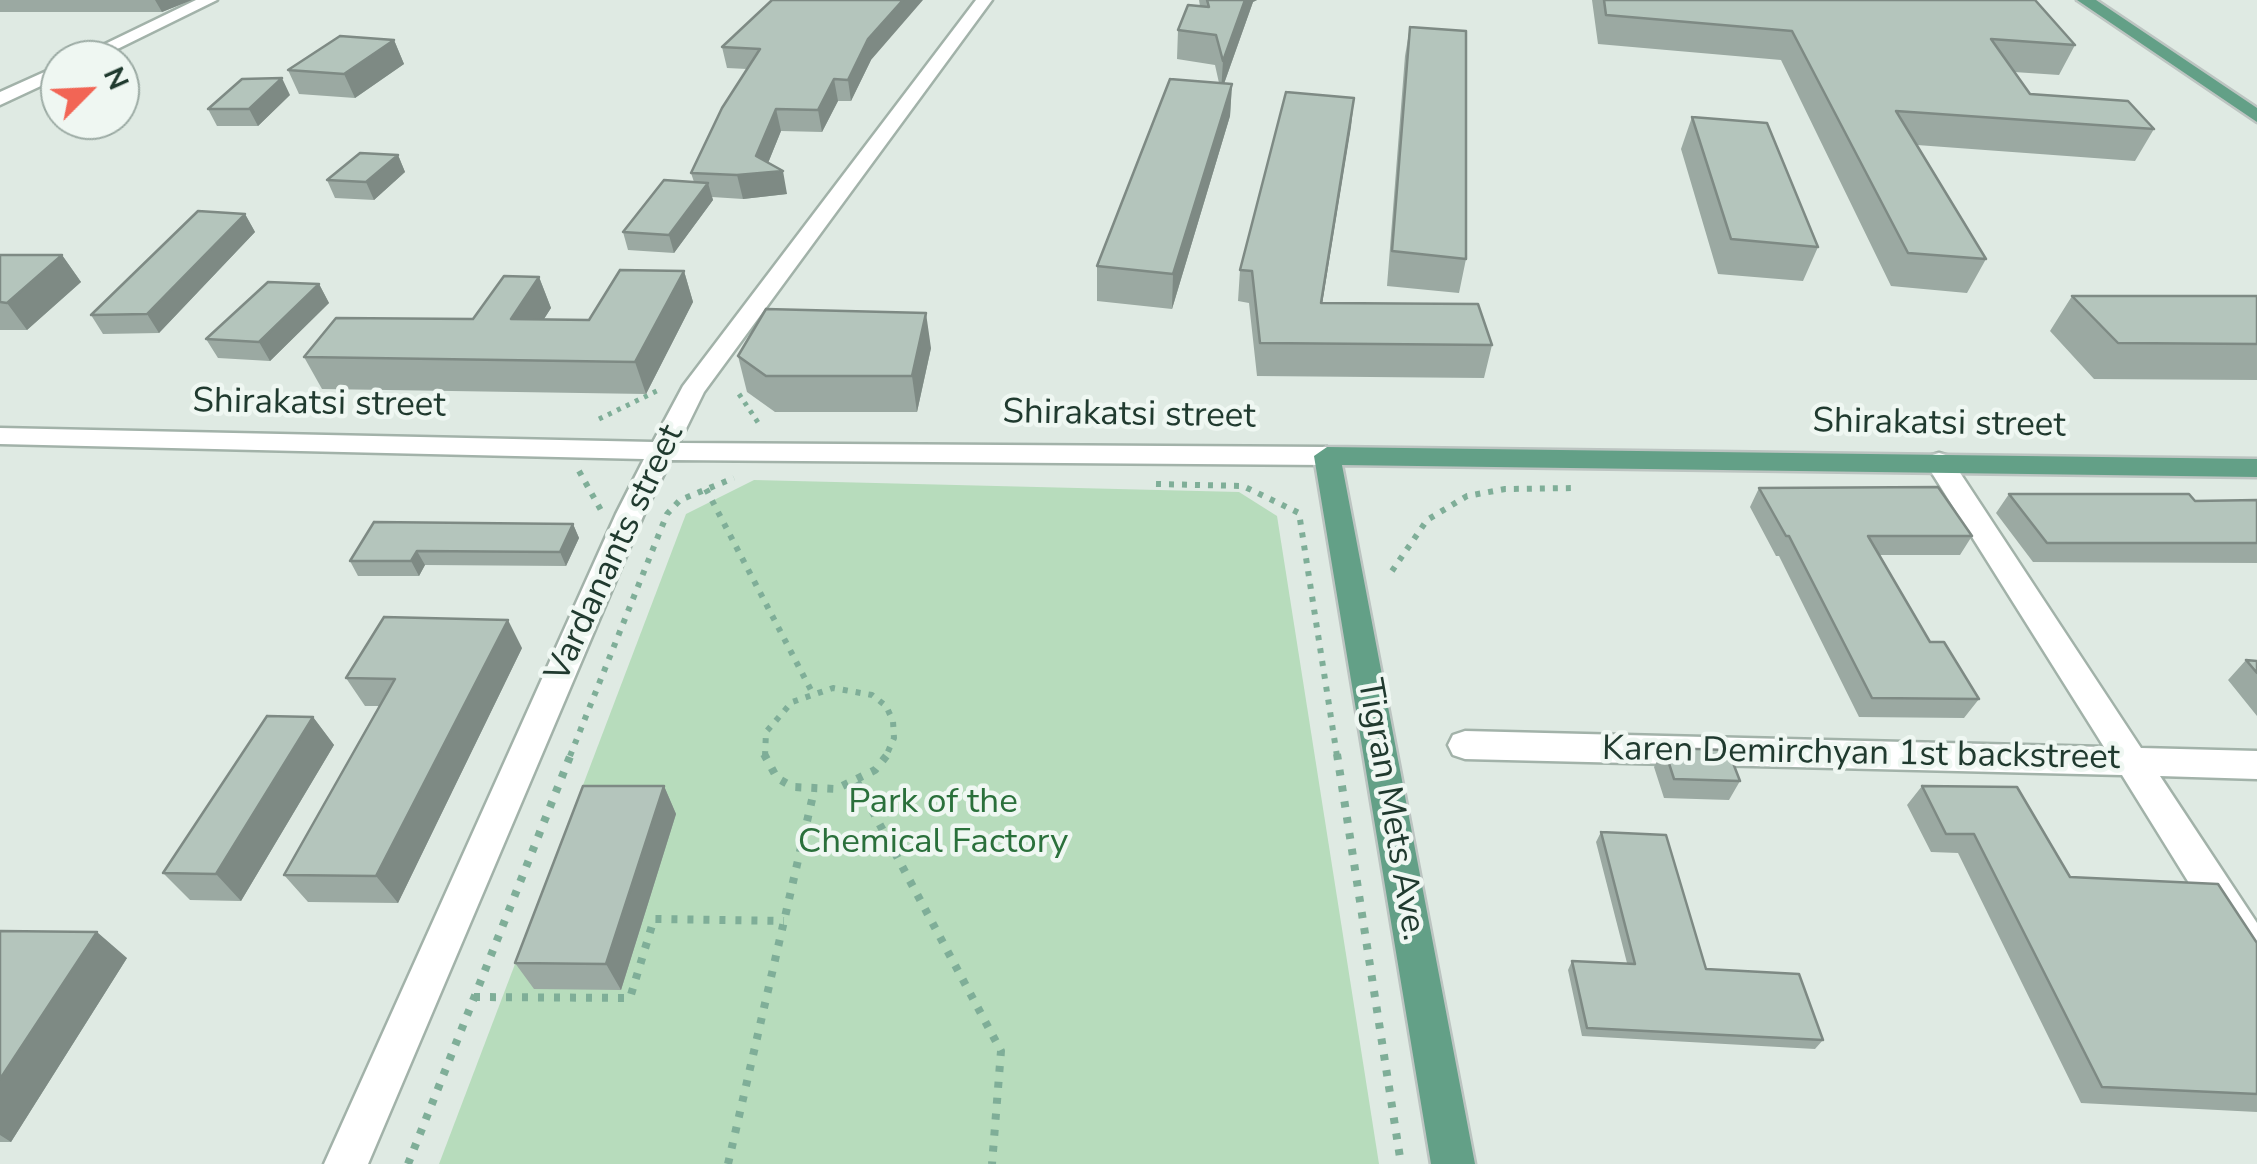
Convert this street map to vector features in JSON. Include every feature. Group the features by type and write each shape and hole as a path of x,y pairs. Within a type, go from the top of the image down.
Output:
{"main road":[{"path":"2085,0 2257,116"},
{"name":"Shirakatsi street","path":"1327,456 2257,468"},
{"name":"Tigran Mets Ave.","path":"1327,456 1453,1164"}],"street":[{"path":"124,40 209,0"},
{"name":"Vardanants street","path":"346,1164 630,514 692,391 982,0"},
{"path":"0,98 40,79"},
{"name":"Shirakatsi street","path":"1,437 664,450 1327,456"},
{"path":"1939,462 2257,957"},
{"name":"Karen Demirchyan 1st backstreet","path":"1464,745 2257,764"}],"path":[{"path":"599,419 661,389"},
{"path":"738,394 759,424"},
{"path":"575,463 603,514"},
{"path":"408,1164 666,514 680,500 738,476"},
{"path":"1392,570 1426,520 1466,496 1494,490 1593,486"},
{"path":"706,489 812,692"},
{"path":"1299,513 1401,1164"},
{"path":"854,689 872,695 886,706 893,721 894,738 888,754 875,770 857,782 814,791 793,787 777,778 763,749 766,732 776,715 812,692 854,689"},
{"path":"857,782 1000,1051 992,1164"},
{"path":"728,1164 814,791"},
{"path":"474,997 630,998 654,920 784,921"}],"green space":[{"name":"Park of the Chemical Factory","path":"754,480 1239,492 1277,516 1379,1164 439,1164 686,514"}],"building":[{"path":"772,0 903,0 868,39 848,80 834,79 818,110 776,109 756,156 783,171 691,173 722,108 760,49 722,47"},
{"path":"1207,0 1245,0 1223,61 1216,35 1178,30 1188,5 1209,7"},
{"path":"1604,0 2035,0 2075,45 1991,39 2030,94 2128,101 2154,129 1896,111 1986,259 1908,253 1792,31 1606,15"},
{"path":"1410,27 1466,31 1466,259 1392,251"},
{"path":"340,36 394,40 344,74 288,70"},
{"path":"282,78 249,109 208,109 242,79"},
{"path":"1170,79 1232,84 1173,274 1097,266"},
{"path":"1286,92 1354,98 1321,303 1478,304 1492,345 1260,343 1252,271 1240,270"},
{"path":"1692,117 1767,123 1818,247 1731,239"},
{"path":"360,153 398,155 366,182 327,180"},
{"path":"664,180 708,183 669,235 623,232"},
{"path":"198,211 245,214 147,314 91,315"},
{"path":"0,255 62,255 7,303 0,302"},
{"path":"620,270 684,271 635,362 304,357 336,318 473,319 504,276 539,277 511,319 589,320"},
{"path":"268,282 319,284 259,342 206,339"},
{"path":"2072,296 2257,296 2257,344 2118,343"},
{"path":"766,309 926,313 912,376 766,376 738,356"},
{"path":"1938,487 1972,536 1868,536 1930,642 1944,642 1979,699 1872,698 1789,536 1759,488"},
{"path":"2009,494 2189,494 2195,501 2257,500 2257,543 2047,543"},
{"path":"374,522 573,524 560,552 417,551 411,561 350,561"},
{"path":"384,617 508,620 376,876 284,875 395,679 346,678"},
{"path":"2246,660 2257,661 2257,673"},
{"path":"267,716 313,717 216,874 163,873"},
{"path":"1664,748 1728,750 1740,781 1674,779"},
{"path":"583,786 664,786 606,964 515,963"},
{"path":"1922,786 2017,787 2070,877 2218,884 2257,943 2257,1094 2102,1087 1974,834 1946,834"},
{"path":"1601,832 1666,835 1706,969 1799,974 1823,1040 1587,1028 1572,961 1635,964"},
{"path":"0,931 97,932 0,1079"}]}
